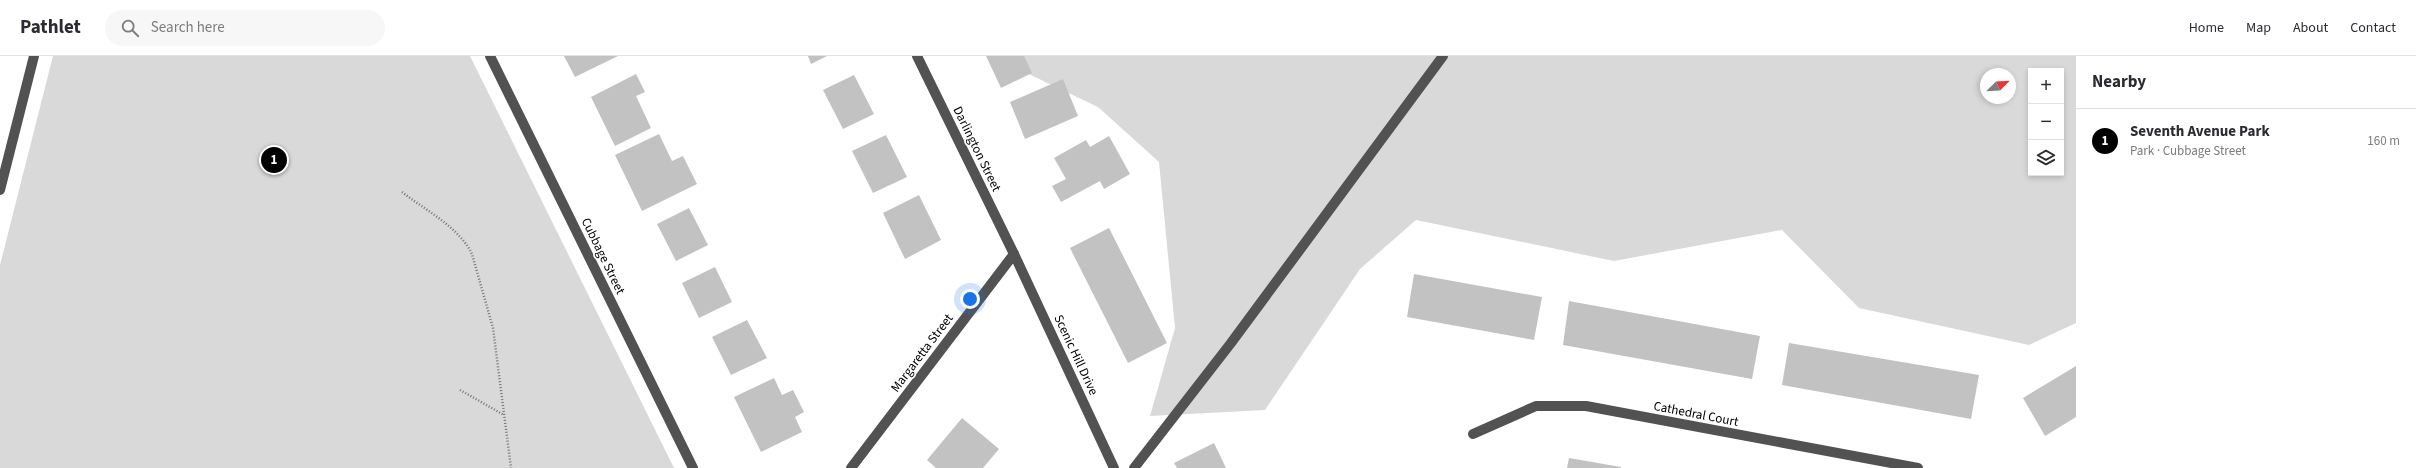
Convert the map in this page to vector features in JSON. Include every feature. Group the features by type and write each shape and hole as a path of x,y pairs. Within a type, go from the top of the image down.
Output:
{"street":[{"path":"0,190 34,56"},
{"name":"Cubbage Street","path":"490,56 693,468"},
{"name":"Darlington Street","path":"917,56 1014,254"},
{"path":"1134,468 1231,343 1443,56"},
{"name":"Margaretta Street","path":"850,468 1014,254"},
{"name":"Scenic Hill Drive","path":"1014,254 1114,468"},
{"name":"Cathedral Court","path":"1473,434 1536,406 1586,406 1918,468"}],"path":[{"path":"402,192 459,235 467,244 472,254 493,328 510,468"},
{"path":"460,390 504,415"}],"shaded area":[{"path":"53,56 470,56 674,468 0,468 0,265"},
{"path":"1014,56 2076,56 2076,323 2029,345 1859,308 1782,230 1614,261 1416,220 1360,269 1265,410 1150,416 1175,328 1159,162 1098,107 1014,67"}],"building":[{"path":"564,56 618,56 575,77"},
{"path":"808,56 827,56 811,64"},
{"path":"986,56 1024,56 1032,73 1001,88"},
{"path":"636,74 645,92 636,96 651,128 615,146 591,97"},
{"path":"854,75 874,114 843,129 823,90"},
{"path":"1063,79 1078,116 1025,139 1010,102"},
{"path":"659,134 672,161 683,156 697,184 642,211 615,155"},
{"path":"886,135 907,177 873,193 852,151"},
{"path":"1109,136 1130,174 1104,189 1100,181 1061,202 1052,186 1066,179 1054,158 1086,140 1090,147"},
{"path":"919,195 941,240 905,259 883,213"},
{"path":"689,208 708,245 676,261 657,224"},
{"path":"1109,228 1167,343 1128,363 1070,248"},
{"path":"715,267 732,302 699,318 682,283"},
{"path":"1414,274 1542,297 1534,340 1407,317"},
{"path":"1569,301 1760,336 1752,379 1563,345"},
{"path":"747,320 767,358 731,375 712,337"},
{"path":"1789,343 1979,375 1971,419 1782,385"},
{"path":"2076,366 2076,417 2045,436 2023,398"},
{"path":"774,378 782,395 793,390 804,412 795,417 802,432 761,452 734,397"},
{"path":"962,418 999,449 983,468 936,468 927,460"},
{"path":"1214,443 1226,468 1177,468 1174,463"},
{"path":"1569,458 1621,467 1621,468 1567,468"}],"place":[{"name":"Seventh Avenue Park","path":"274,160"}]}
